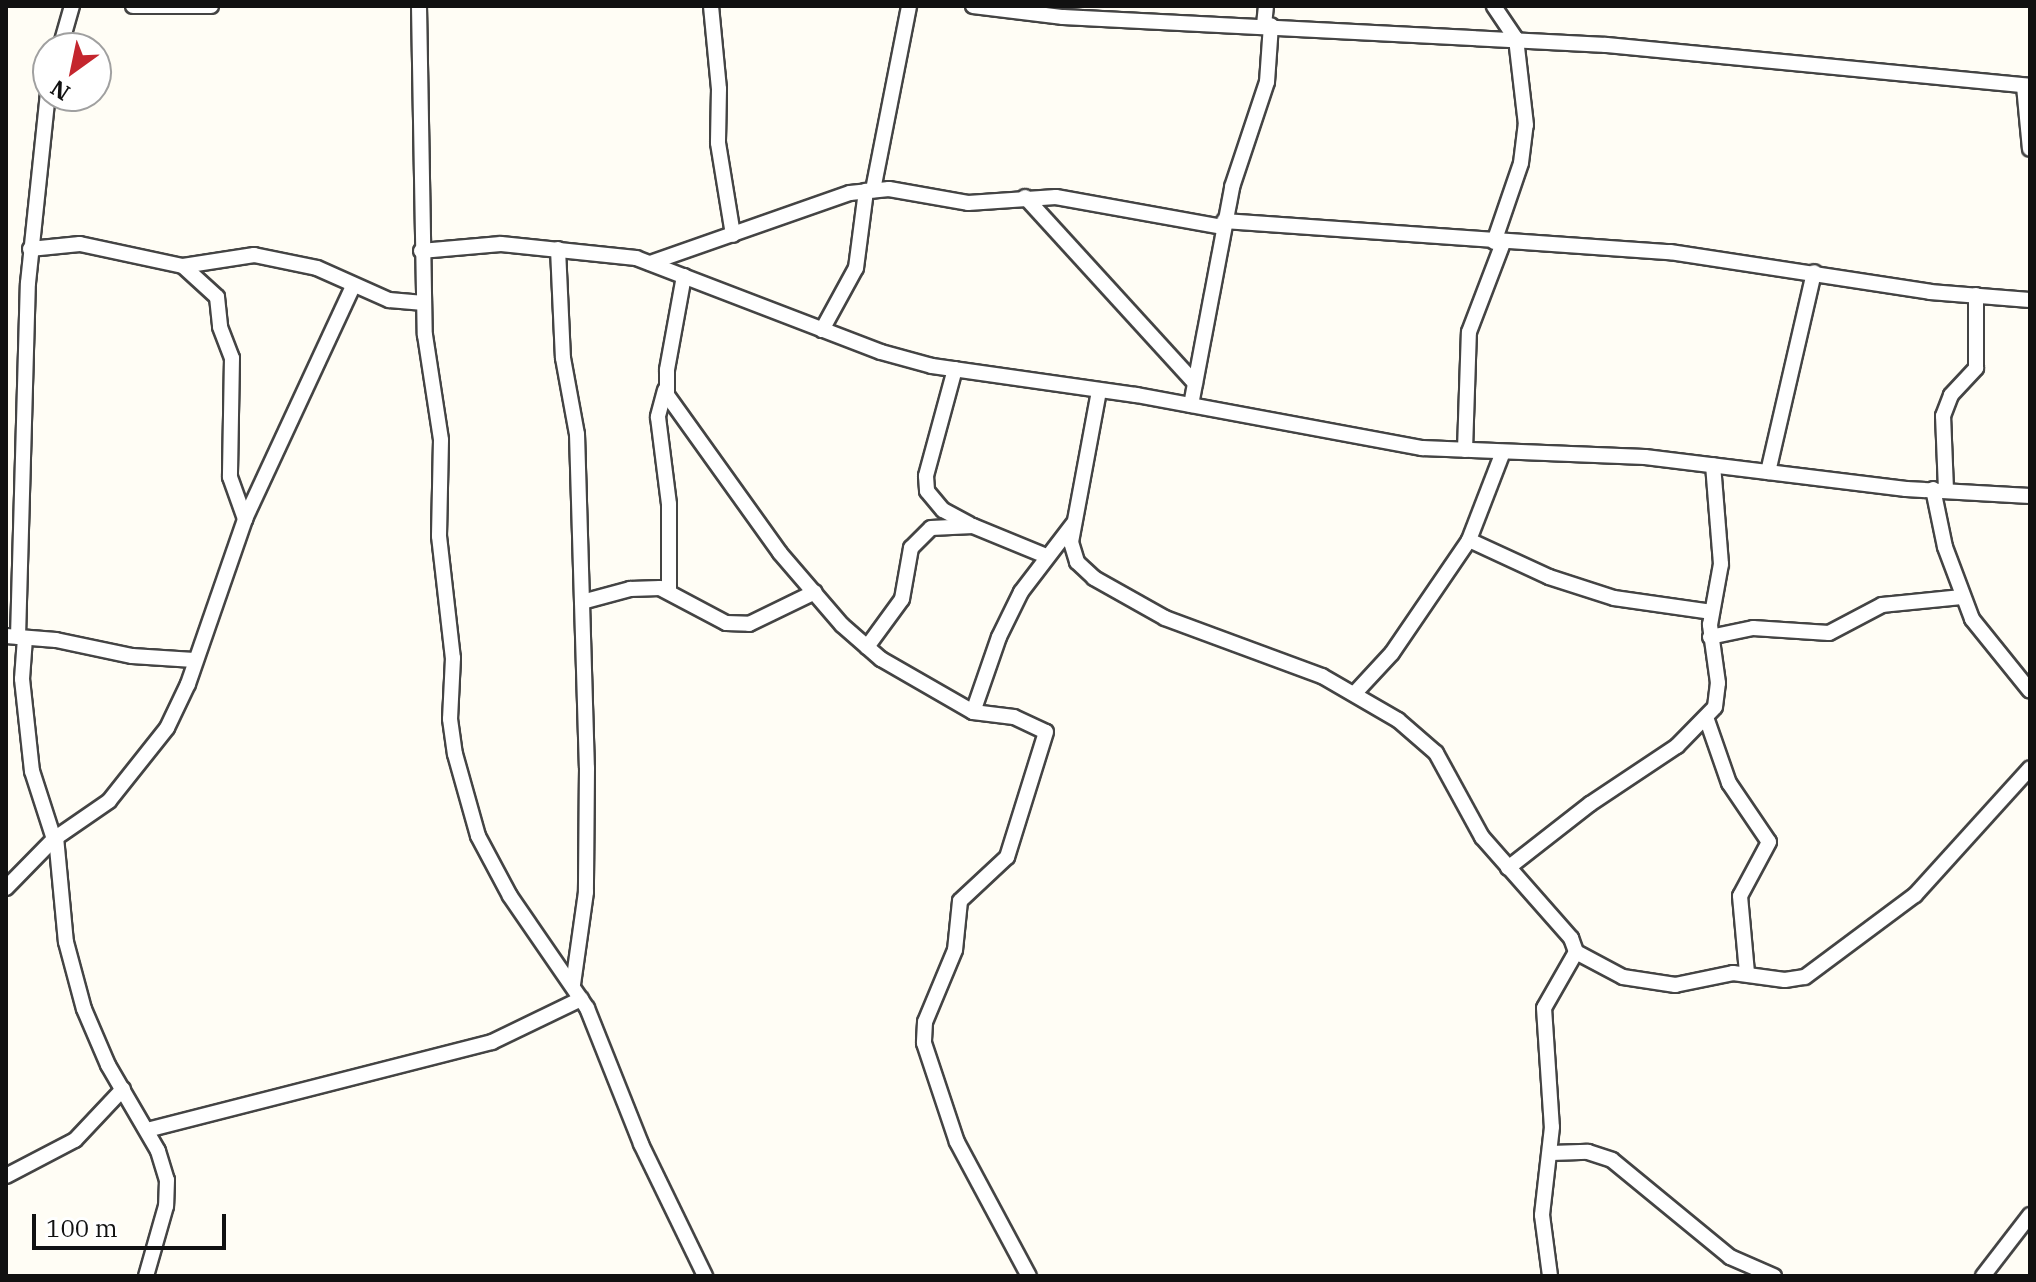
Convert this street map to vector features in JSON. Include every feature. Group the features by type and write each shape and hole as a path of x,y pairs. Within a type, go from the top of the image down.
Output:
{"street":[{"path":"65,32 72,6"},
{"path":"133,6 211,6"},
{"path":"419,6 421,251 424,303 441,440 439,536 453,658 450,719 455,754 478,836 510,896 581,999 641,1144 705,1276"},
{"path":"711,6 719,89 718,143 733,235"},
{"path":"822,330 856,268 863,243 870,191 909,6"},
{"path":"973,6 1063,17 1516,39 1758,58 2027,86 2030,149"},
{"path":"1191,405 1223,224 1267,82 1266,6"},
{"path":"1465,450 1469,332 1525,144 1516,39 1494,6"},
{"path":"46,112 30,249 16,637 32,771 55,838 66,942 84,1009 147,1130 167,1180 166,1206 146,1276"},
{"path":"650,263 870,191 919,191 968,203 1025,197 1098,203 1223,224 1670,252 2030,300"},
{"path":"1025,197 1195,383"},
{"path":"30,249 80,244 183,266 254,255 317,268 389,300 424,303"},
{"path":"421,251 501,244 650,263 881,352 955,369 1191,405 1422,448 1713,465 1940,490 2030,496"},
{"path":"558,249 563,358 577,434 587,843 582,937 573,984"},
{"path":"183,266 217,297 220,327 232,358 230,477 245,519"},
{"path":"1768,472 1814,272"},
{"path":"669,591 669,504 658,417 684,276"},
{"path":"6,888 55,838 109,801 138,769 167,728 245,519 353,286"},
{"path":"1976,295 1976,368 1951,395 1943,416 1940,490 1962,597 1972,619 2030,691"},
{"path":"955,369 931,457 927,491 943,510 1046,556"},
{"path":"667,381 674,411 815,592 867,647 915,681 973,712 1031,722 1046,732 1046,743 1007,857 960,901 955,950 927,1010 924,1043 957,1142 1029,1276"},
{"path":"1099,391 1072,552 1094,578 1165,618 1241,650 1290,662 1355,693 1436,753 1452,775 1472,823 1508,868 1562,923 1576,952 1623,977 1675,985 1747,973 1785,980 1805,977 1915,895 2030,768"},
{"path":"6,435 22,435"},
{"path":"1355,693 1387,659 1469,540 1503,452"},
{"path":"1508,868 1707,720 1718,695 1710,637 1721,564 1713,465"},
{"path":"973,712 999,637 1046,556 1076,521"},
{"path":"867,647 902,599 911,548 918,537 946,525 973,526"},
{"path":"1469,540 1549,577 1614,598 1712,612"},
{"path":"582,602 630,589 669,591 726,623 749,624 815,592"},
{"path":"1710,637 1753,628 1829,633 1882,605 1962,597"},
{"path":"16,637 132,656 194,660"},
{"path":"1707,720 1729,783 1769,842 1740,896 1747,973"},
{"path":"1550,1276 1542,1215 1551,1153 1544,1008 1576,952"},
{"path":"147,1130 492,1042 581,999"},
{"path":"6,1176 75,1140 123,1089"},
{"path":"1551,1153 1588,1152 1612,1160 1730,1257 1774,1276"},
{"path":"1983,1276 2030,1215"}]}
